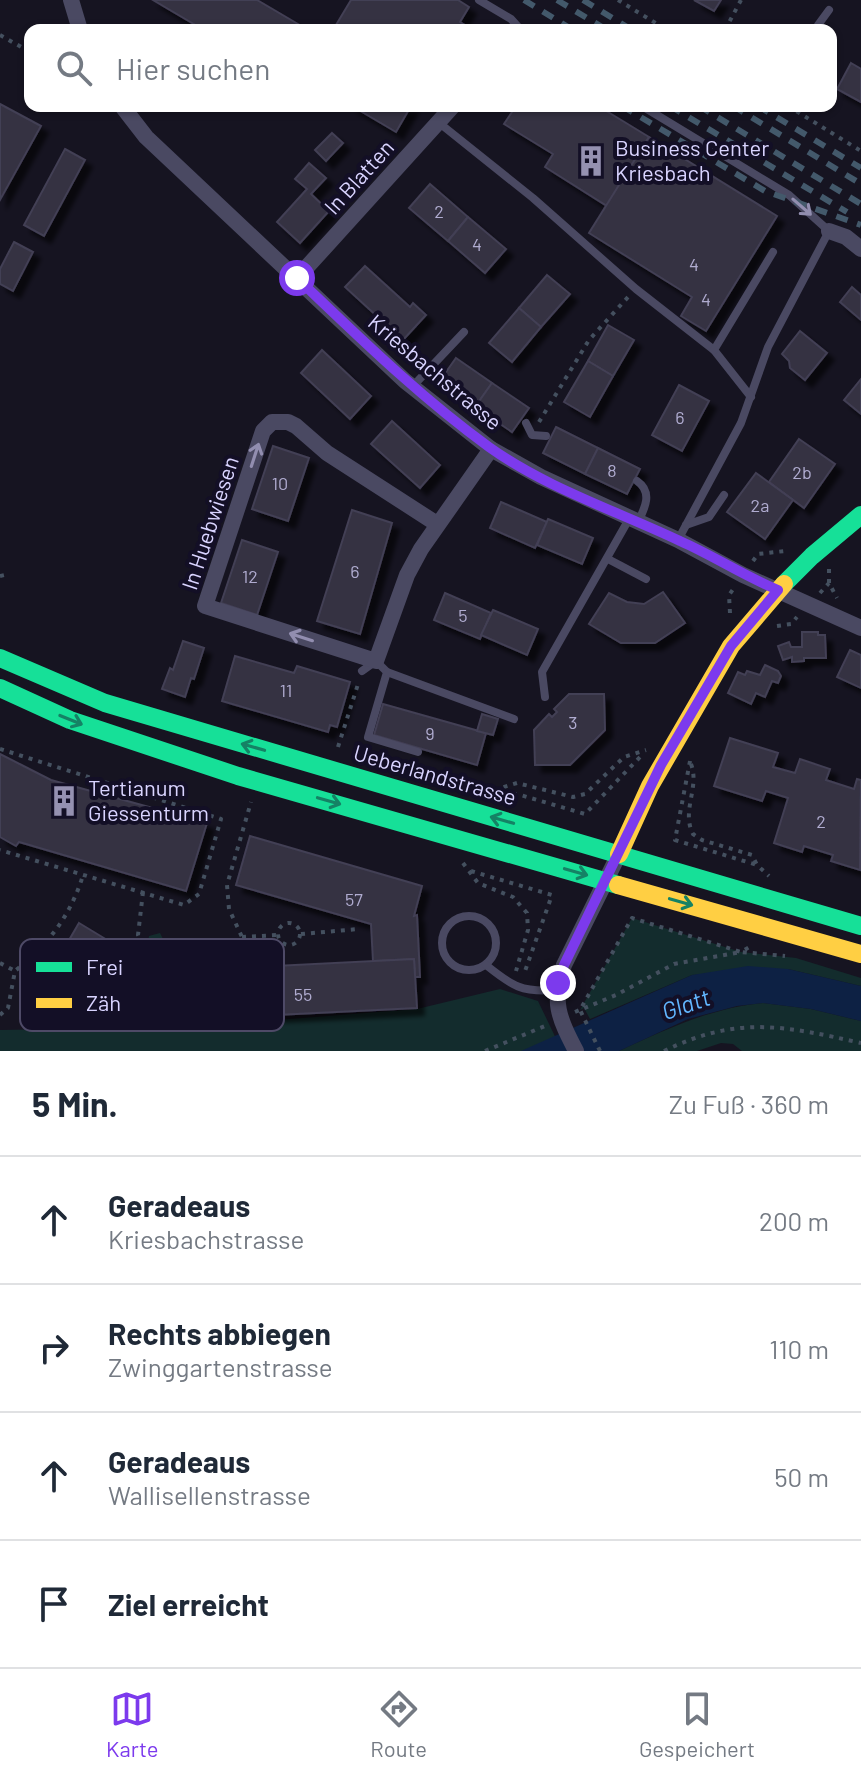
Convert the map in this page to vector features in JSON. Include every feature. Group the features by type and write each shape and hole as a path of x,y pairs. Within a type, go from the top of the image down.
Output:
{"main road":[{"path":"619,854 650,786 731,646 778,590 812,556 861,515"},
{"name":"Ueberlandstrasse","path":"0,658 105,703 861,926"},
{"path":"0,688 70,720 238,776 861,954"}],"street":[{"path":"71,0 78,24"},
{"name":"Kriesbachstrasse","path":"128,112 146,137 412,387 491,449 541,477 634,521 682,532 743,575 861,628"},
{"name":"In Blatten","path":"297,278 447,112"},
{"path":"829,231 846,237 861,249"},
{"name":"In Huebwiesen","path":"375,668 205,606 263,431 272,422 296,426 339,461 437,524"},
{"path":"375,668 407,575 437,524 491,449"},
{"path":"576,1051 561,1021 557,990 564,965 619,854"}],"lane":[{"path":"479,0 516,24"},
{"path":"819,24 829,10"},
{"path":"652,112 789,195 829,231 768,347 741,423 682,532"},
{"path":"438,122 533,198 636,289 714,350 751,397"},
{"path":"714,350 773,252"},
{"path":"412,387 464,332"},
{"path":"526,423 532,435 546,436"},
{"path":"545,697 542,672 608,559 648,499 644,486 637,481"},
{"path":"682,532 709,517 724,495"},
{"path":"608,559 646,579"},
{"path":"418,752 368,737 375,668 514,719"},
{"path":"465,916 482,919 489,925 494,932 496,950 486,965 478,969 460,969 446,958 442,941 449,925 465,916"},
{"path":"486,965 511,985 537,992 557,990"}],"path":[{"path":"618,0 657,24"},
{"path":"728,24 741,0"},
{"path":"0,35 24,49"},
{"path":"798,112 861,151"},
{"path":"543,418 589,340 636,289"},
{"path":"835,561 829,569 829,583 842,602"},
{"path":"0,576 9,574"},
{"path":"766,630 791,624 829,583"},
{"path":"324,743 338,747 375,668"},
{"path":"0,749 221,819 199,894 184,905 0,850"},
{"path":"365,755 491,792 517,794 585,814 648,749 624,757 585,794 573,797 517,783 491,792"},
{"path":"692,753 675,840 757,865"},
{"path":"690,761 695,775 688,818 693,834 702,840 752,855 757,865 778,883"},
{"path":"251,802 227,885 229,909 242,937 278,935"},
{"path":"463,863 478,883 513,897 527,913 528,930 515,970 524,974 537,992"},
{"path":"469,870 552,895 524,974"},
{"path":"50,939 75,903 83,875"},
{"path":"140,939 138,935 143,892"},
{"path":"580,1012 632,918 741,952 796,958"},
{"path":"278,935 284,924 292,923 299,928 299,941 287,946 284,944"},
{"path":"301,934 359,929"},
{"path":"278,935 280,939"},
{"path":"485,1051 561,1021 667,966 741,952"},
{"path":"0,963 15,971"},
{"path":"0,1015 8,1008 15,971 20,967"},
{"path":"580,1012 600,1051"},
{"path":"664,1051 717,1031 748,1026 792,1029 861,1043"}],"green space":[{"path":"632,918 741,952 796,958 861,978 861,986 788,969 692,975 590,1019 584,1008 580,1010"},
{"path":"160,933 163,939 148,939 149,936"},
{"path":"500,989 538,1001 562,1051 0,1051 0,1030 284,1031 284,1019 417,1009"},
{"path":"763,1003 811,1009 861,1021 861,1051 742,1051 733,1044 721,1043 697,1051 619,1051 707,1015"}],"water":[{"name":"Glatt","path":"748,966 788,969 861,986 861,1021 811,1009 763,1003 737,1006 688,1019 619,1051 521,1051 692,975"}],"building":[{"path":"153,0 257,0 298,24 194,24"},
{"path":"351,0 458,0 469,7 460,22 463,24 337,24"},
{"path":"694,0 721,0 714,11"},
{"path":"851,63 861,69 861,102 837,89"},
{"path":"0,104 41,126 0,200"},
{"path":"362,112 408,112 396,132"},
{"name":"Business Center Kriesbach","path":"512,112 608,112 649,137 607,206 545,167 553,154 504,124"},
{"path":"332,133 343,143 326,161 315,150"},
{"path":"649,137 777,216 706,331 681,316 692,297 589,233"},
{"path":"65,149 85,160 44,236 24,225"},
{"path":"309,163 326,178 311,194 329,211 300,243 277,222 307,189 295,179"},
{"path":"430,184 468,217 448,241 409,208"},
{"path":"468,217 506,249 485,273 448,241"},
{"path":"14,242 33,252 13,291 0,284 0,269"},
{"path":"365,266 410,307 413,303 426,315 403,340 345,287"},
{"path":"547,275 570,294 541,327 519,308"},
{"path":"852,287 861,295 861,320 840,302"},
{"path":"519,308 541,327 512,362 489,343"},
{"path":"608,325 634,340 613,376 588,361"},
{"path":"800,331 827,353 805,380 790,368 789,361 782,354"},
{"path":"322,350 371,396 350,419 301,373"},
{"path":"456,358 492,383 475,407 439,382"},
{"path":"588,361 613,376 590,417 564,402"},
{"path":"861,379 861,414 844,400"},
{"path":"492,383 529,408 512,432 475,407"},
{"path":"679,385 709,401 682,451 652,435"},
{"path":"392,421 440,465 420,488 371,444"},
{"path":"556,427 598,448 585,474 543,453"},
{"path":"799,439 835,464 804,508 769,482"},
{"path":"273,446 309,458 288,521 252,509"},
{"path":"598,448 640,469 627,494 585,474"},
{"path":"756,473 793,500 765,539 727,512"},
{"path":"501,502 547,522 535,548 490,528"},
{"path":"352,510 392,523 360,634 317,621"},
{"path":"548,519 593,538 582,564 537,545"},
{"path":"242,540 278,552 257,615 221,603"},
{"path":"663,592 685,623 655,643 621,643 589,624 609,593 627,602 644,604"},
{"path":"445,593 491,613 480,639 434,620"},
{"path":"493,610 538,629 527,655 481,635"},
{"path":"802,632 825,635 826,658 804,658 804,661 792,662 792,657 783,660 778,646 789,642 791,647 802,647"},
{"path":"183,641 204,648 185,697 162,689 170,668 173,670"},
{"path":"850,650 861,655 861,688 837,677"},
{"path":"235,656 294,673 297,666 350,682 337,727 330,725 328,732 222,701"},
{"path":"765,665 778,671 781,676 778,683 772,681 765,697 756,693 751,704 728,693 738,672 760,675"},
{"path":"569,694 604,694 605,730 570,765 535,765 534,730 549,714 552,717 557,712 554,709"},
{"path":"383,704 486,733 477,765 374,735"},
{"path":"482,714 498,719 493,735 477,731"},
{"path":"730,738 778,753 773,767 795,773 800,759 830,769 826,780 854,789 857,779 861,780 860,870 831,861 833,855 804,846 802,852 774,843 788,798 766,791 762,801 714,786"},
{"name":"Tertianum Giessenturm","path":"0,754 51,780 207,823 186,891 19,842 16,846 0,837"},
{"path":"250,836 422,886 414,916 417,915 420,977 415,977 414,959 373,961 371,924 236,885"},
{"path":"79,923 105,939 70,939"},
{"path":"414,959 417,1008 284,1015 284,965"}],"railway":[{"path":"524,0 563,24"},
{"path":"557,0 597,24"},
{"path":"583,0 622,24"},
{"path":"632,112 765,191 861,225"},
{"path":"680,112 847,212"},
{"path":"709,112 861,204"},
{"path":"743,112 861,184"},
{"path":"768,112 861,168"}],"traffic: fast":[{"path":"784,584 861,515"},
{"path":"0,658 105,703 861,926"},
{"path":"0,688 70,720 238,776 618,885"}],"traffic: slow":[{"path":"619,854 650,786 731,646 784,584"},
{"path":"618,885 861,954"}],"place":[{"name":"Business Center Kriesbach","path":"591,161"},
{"name":"Tertianum Giessenturm","path":"64,801"}],"route":[{"path":"297,278 405,381 491,449 541,477 778,590 731,646 661,765 558,983"}]}
